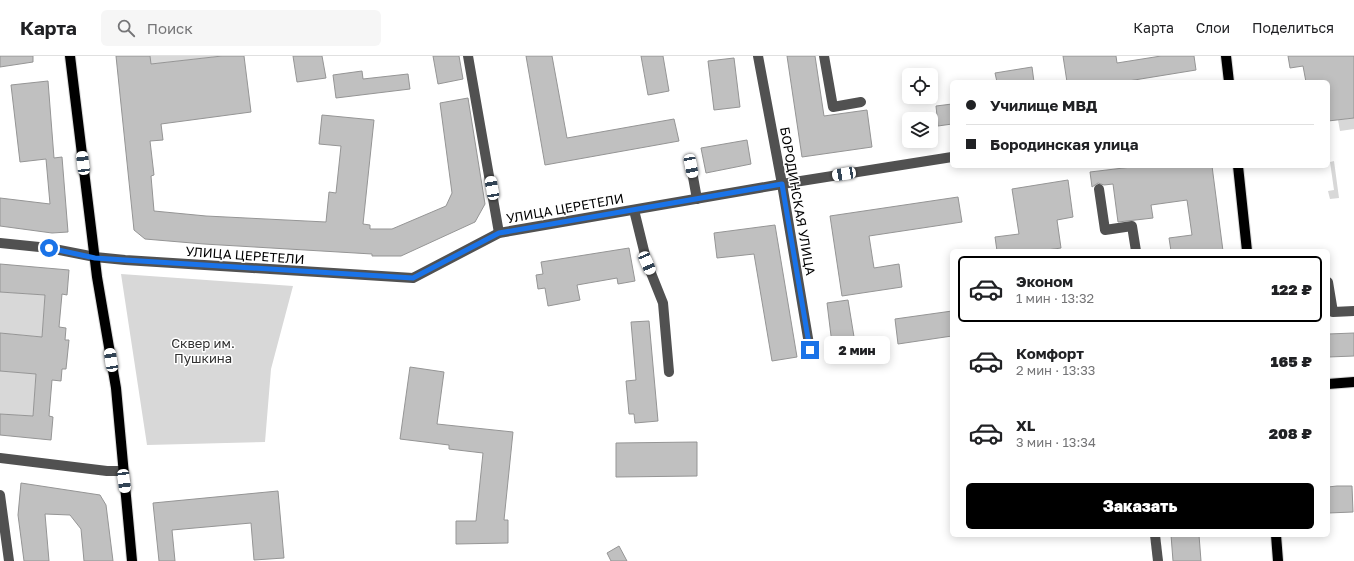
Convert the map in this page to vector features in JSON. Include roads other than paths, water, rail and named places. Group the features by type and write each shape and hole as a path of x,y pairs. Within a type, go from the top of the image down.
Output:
{"main road":[{"path":"70,56 97,277 116,388 122,471 132,561"},
{"path":"1226,56 1229,80"},
{"path":"1238,168 1247,249"},
{"path":"1330,384 1354,382"},
{"path":"1276,537 1278,561"}],"street":[{"path":"468,56 499,233"},
{"name":"БОРОДИНСКАЯ УЛИЦА","path":"758,56 782,184 810,350"},
{"path":"824,56 833,107 861,102"},
{"name":"УЛИЦА ЦЕРЕТЕЛИ","path":"0,243 49,248 95,258 413,278 499,233 782,184 950,157"},
{"path":"691,166 697,199"},
{"path":"1099,189 1105,230 1132,226 1136,249"},
{"path":"634,210 647,263 663,303 669,372"},
{"path":"1330,294 1333,312 1354,311"},
{"path":"0,458 108,471 122,471"},
{"path":"0,495 9,561"},
{"path":"1155,537 1158,561"}],"park label":[{"name":"Сквер им. Пушкина","path":"203,350"}]}
